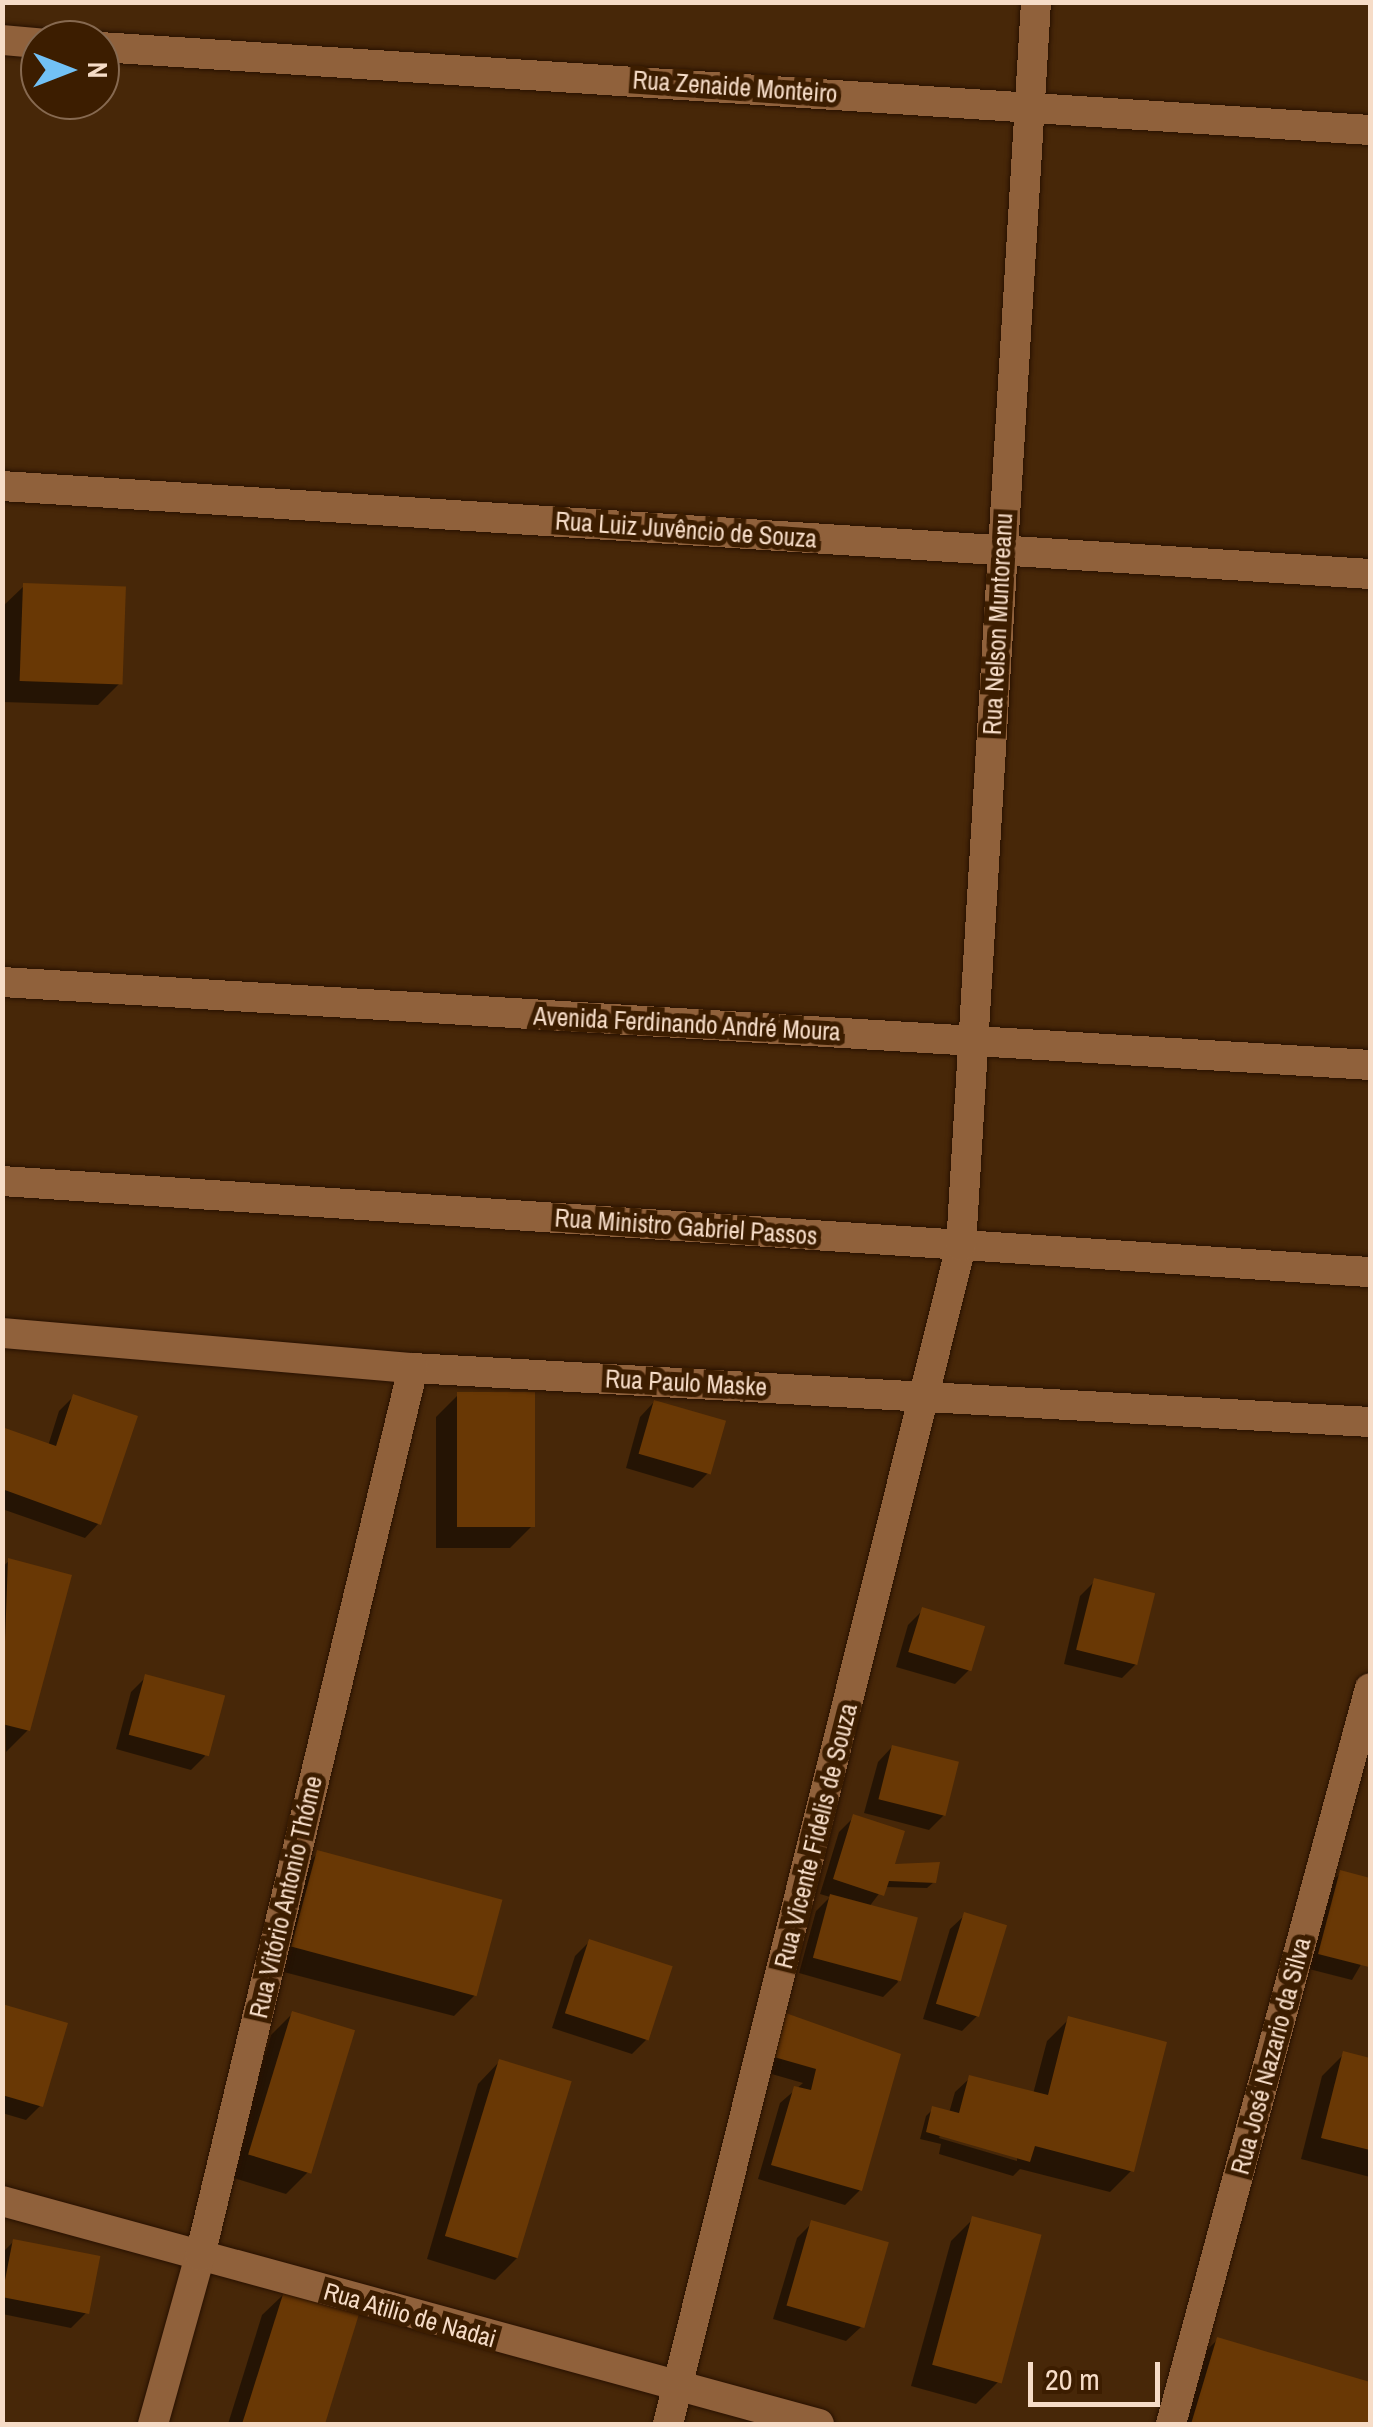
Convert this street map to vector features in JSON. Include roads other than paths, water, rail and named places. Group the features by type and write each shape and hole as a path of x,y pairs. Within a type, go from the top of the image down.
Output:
{"street":[{"name":"Rua Nelson Muntoreanu","path":"961,1246 1036,2"},
{"name":"Rua Zenaide Monteiro","path":"120,47 1370,130"},
{"name":"Rua Luiz Juvêncio de Souza","path":"2,486 1370,574"},
{"name":"Avenida Ferdinando André Moura","path":"2,982 1370,1066"},
{"name":"Rua Ministro Gabriel Passos","path":"2,1181 1370,1272"},
{"name":"Rua Vicente Fidelis de Souza","path":"668,2424 961,1246"},
{"name":"Rua Paulo Maske","path":"2,1333 412,1368 1370,1422"},
{"name":"Rua Vitório Antonio Thóme","path":"153,2424 200,2256 412,1368"},
{"name":"Rua José Nazario da Silva","path":"1171,2424 1370,1688"},
{"name":"Rua Atilio de Nadai","path":"2,2201 677,2390 819,2424"}]}
